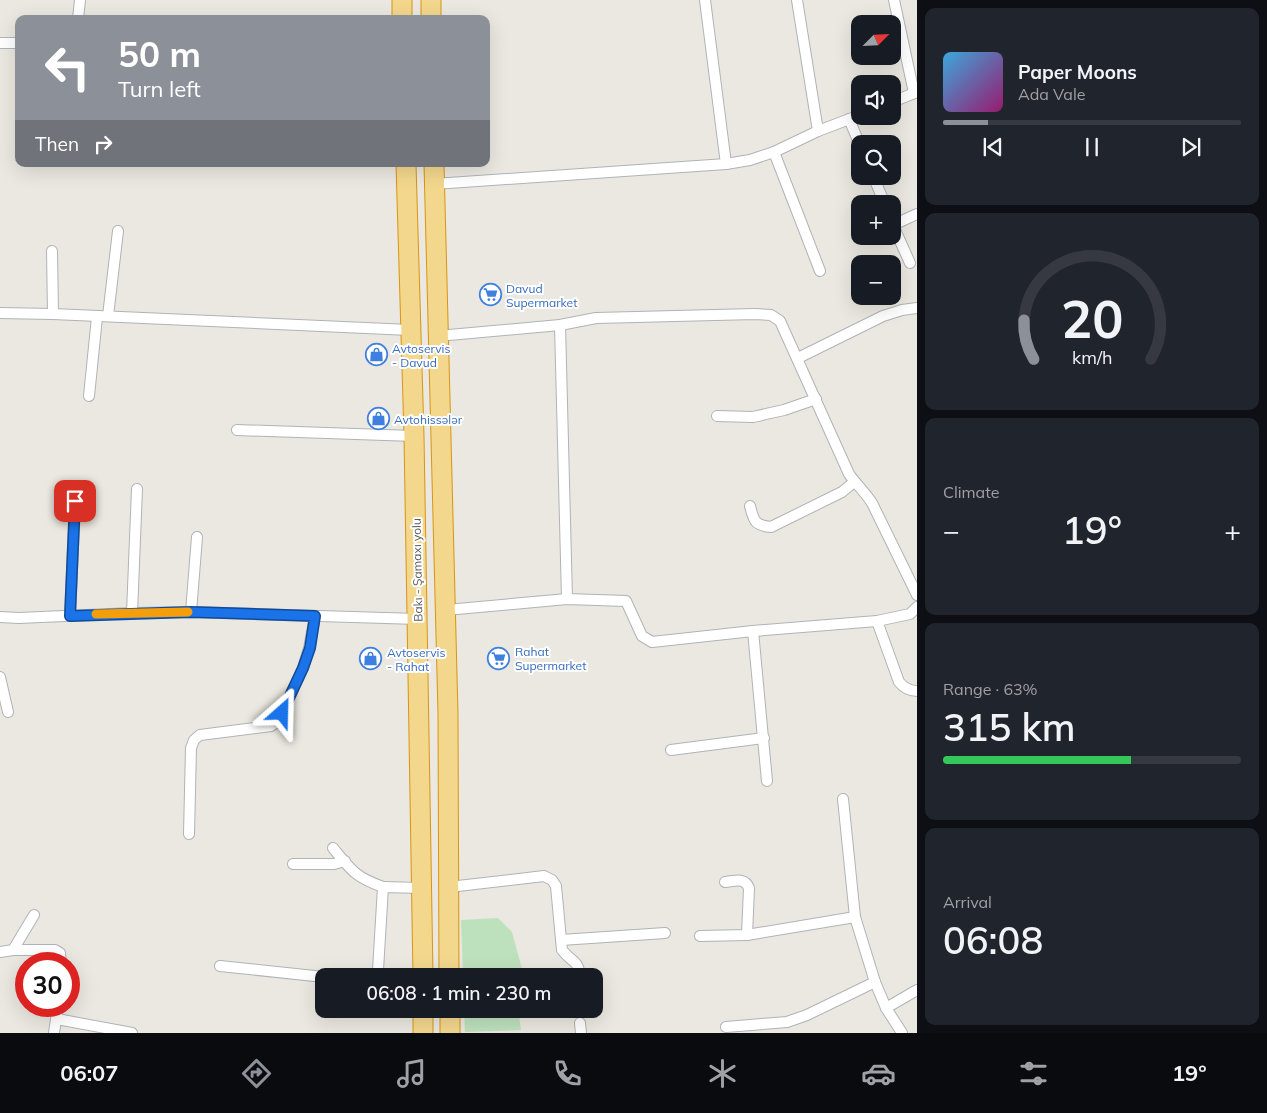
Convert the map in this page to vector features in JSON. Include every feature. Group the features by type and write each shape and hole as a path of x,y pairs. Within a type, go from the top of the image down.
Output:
{"highway":[{"path":"402,0 402,15"},
{"path":"431,0 431,15"},
{"name":"Bakı - Şamaxı yolu","path":"406,167 418,619 423,968"},
{"path":"434,167 446,610 449,968"},
{"path":"423,1018 423,1033"},
{"path":"450,1018 450,1033"}],"street":[{"path":"78,15 80,0"},
{"path":"705,0 726,164"},
{"path":"797,0 818,131"},
{"path":"894,0 916,92 901,98"},
{"path":"0,43 15,43"},
{"path":"434,184 726,164 750,160 774,152 818,131 849,119 856,135"},
{"path":"774,152 820,271"},
{"path":"901,221 917,214"},
{"path":"108,316 118,231"},
{"path":"901,242 910,263"},
{"path":"52,251 53,314"},
{"path":"798,358 883,316 917,308"},
{"path":"0,313 410,330"},
{"path":"438,336 560,325 596,318 755,314 771,316 780,321 854,482 865,491 872,502 917,595"},
{"path":"89,396 97,317"},
{"path":"560,325 567,600"},
{"path":"717,416 753,417 784,410 816,399"},
{"path":"237,430 414,436"},
{"path":"750,506 754,521 760,526 771,527 842,492 854,482"},
{"path":"132,612 137,489"},
{"path":"70,616 75,501"},
{"path":"191,612 197,537"},
{"path":"446,610 567,600 626,601 642,636 652,642 753,631 877,621 910,614 917,607"},
{"path":"0,617 19,618 132,612 191,612 418,619"},
{"path":"189,834 191,748 194,740 200,735 271,726 278,721 303,668 310,648 315,616"},
{"path":"877,621 899,682 904,687 917,691"},
{"path":"753,631 764,738 766,781"},
{"path":"0,677 8,712"},
{"path":"671,750 764,738"},
{"path":"843,799 855,917 875,982 886,1008 902,1033"},
{"path":"334,848 354,872 365,881 383,887 422,888"},
{"path":"293,864 334,864 344,861"},
{"path":"449,887 544,876 552,880 556,886 562,950 566,956 575,960 579,968"},
{"path":"725,882 743,880 747,883 749,888 747,934"},
{"path":"378,968 383,887"},
{"path":"12,950 34,916"},
{"path":"700,936 747,934 855,917"},
{"path":"561,940 665,933"},
{"path":"0,952 12,950 55,950 58,952"},
{"path":"220,966 315,975"},
{"path":"726,1027 787,1022 875,982"},
{"path":"886,1008 917,990"},
{"path":"54,1033 57,1019 132,1033"}],"green space":[{"path":"498,918 512,932 522,968 463,968 461,920"},
{"path":"464,1018 519,1018 521,1030 465,1032"}],"slow traffic":[{"path":"96,614 188,612"}],"place":[{"name":"Davud Supermarket","path":"490,295"},
{"name":"Avtoservis - Davud","path":"376,355"},
{"name":"Avtohissələr","path":"378,419"},
{"name":"Rahat Supermarket","path":"499,658"},
{"name":"Avtoservis - Rahat","path":"371,659"}],"route":[{"path":"75,501 70,616 132,612 191,612 315,616 310,648 282,713"}]}
